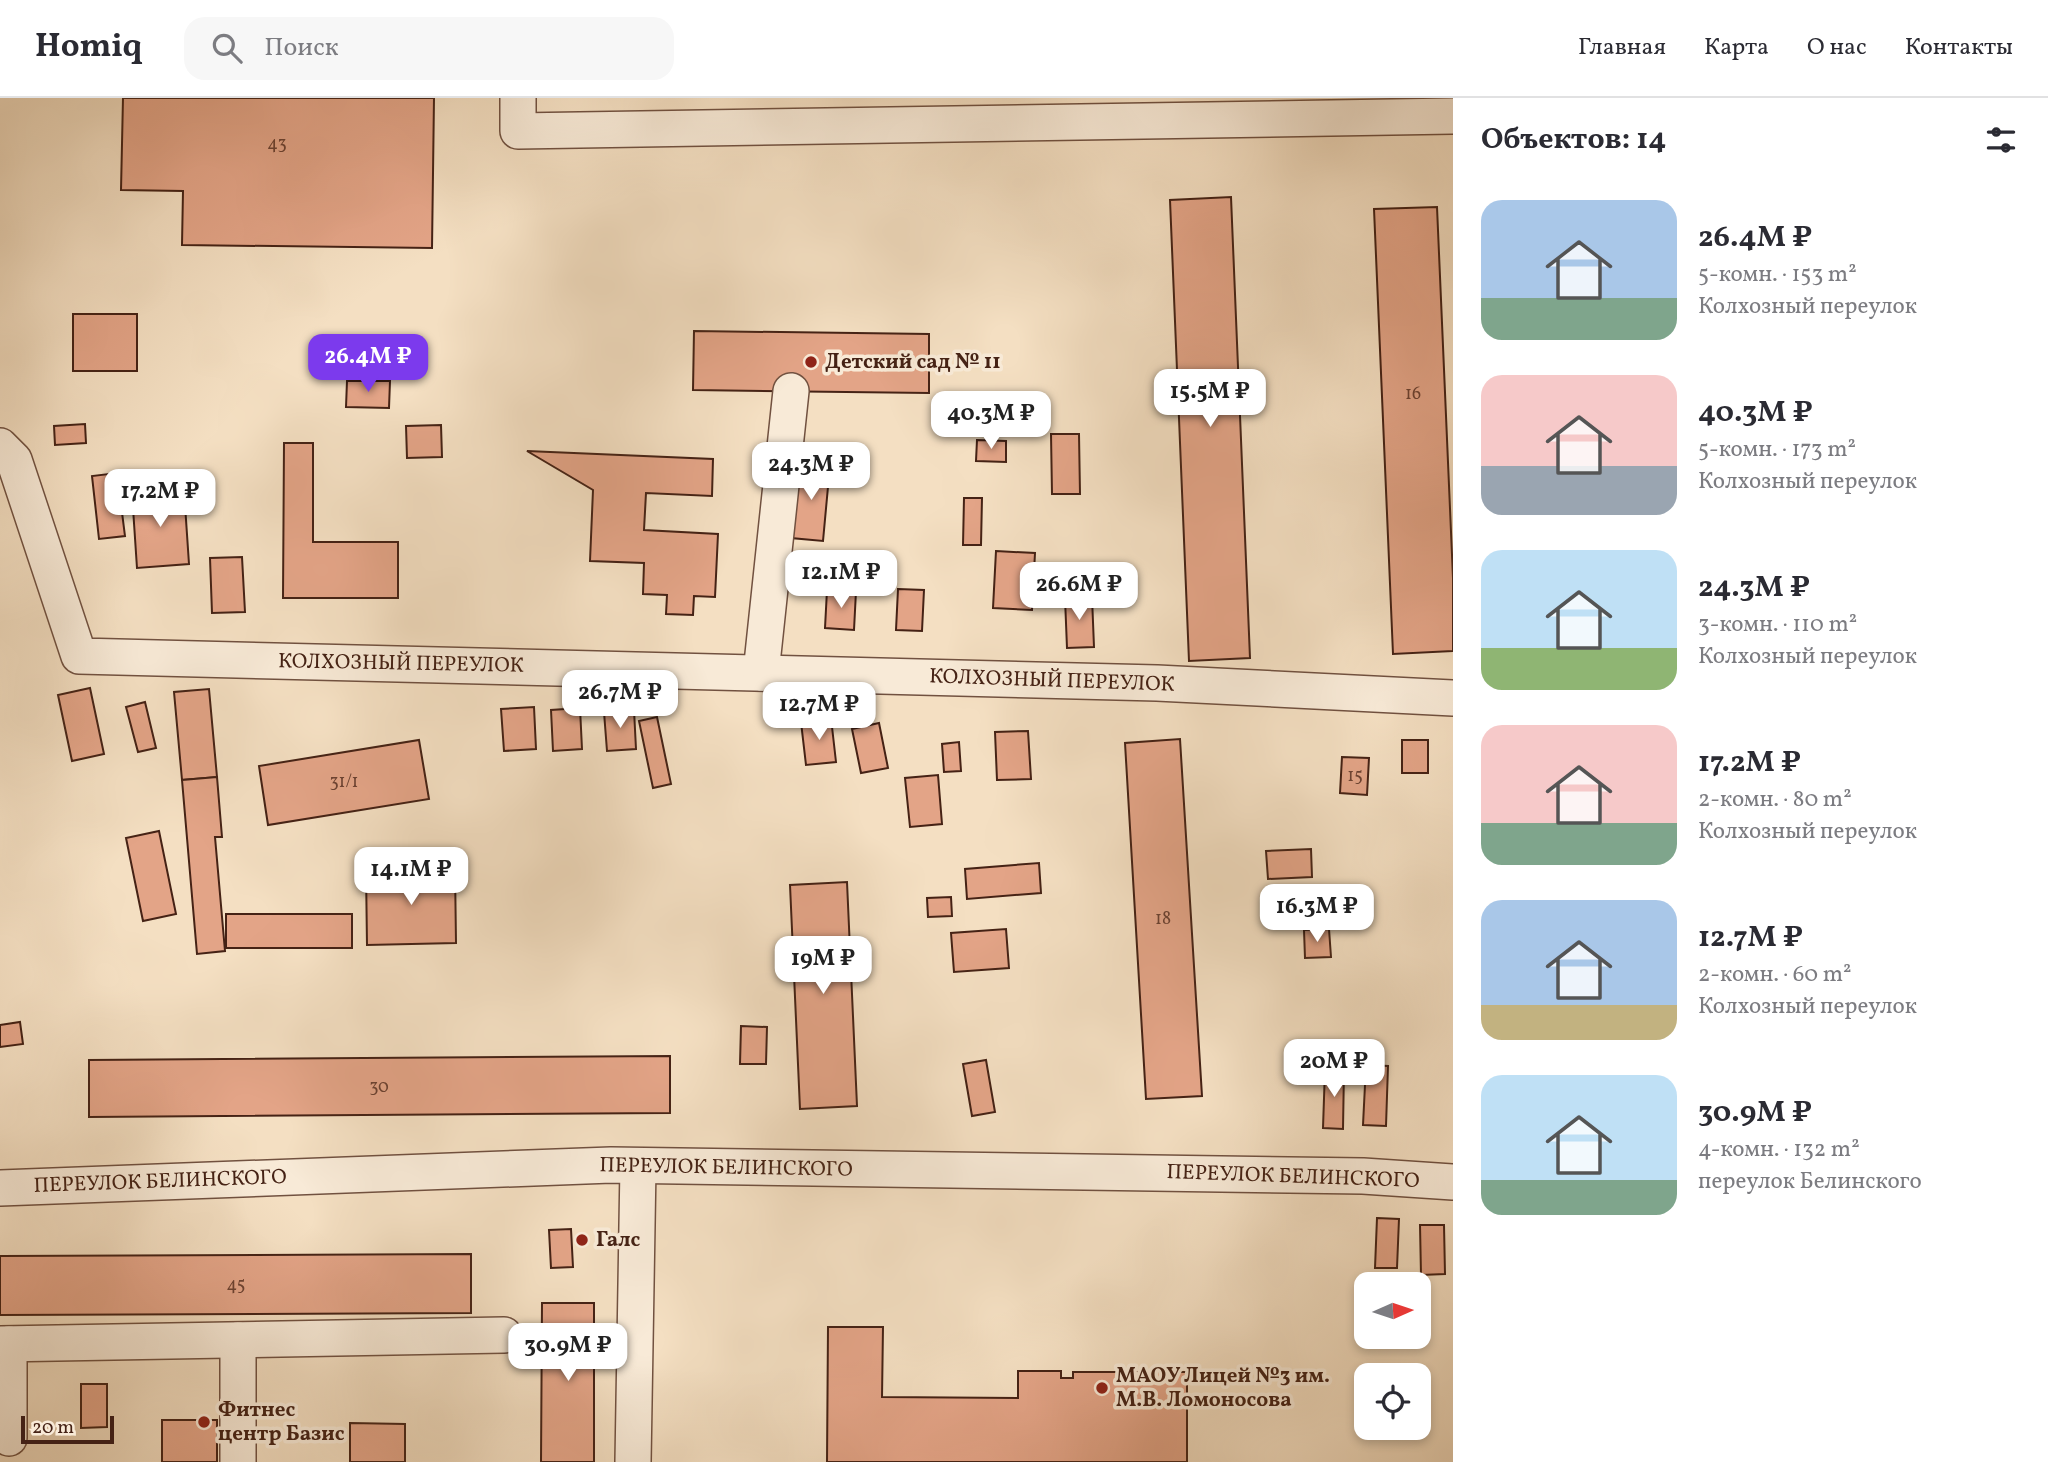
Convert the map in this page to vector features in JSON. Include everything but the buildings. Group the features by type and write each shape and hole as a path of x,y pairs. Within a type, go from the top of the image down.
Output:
{"street":[{"path":"518,98 518,131 1029,110 1453,116"},
{"path":"761,673 791,391"},
{"name":"КОЛХОЗНЫЙ ПЕРЕУЛОК","path":"0,446 14,460 79,656 1157,683 1453,698"},
{"path":"633,1462 638,1166"},
{"name":"ПЕРЕУЛОК БЕЛИНСКОГО","path":"0,1188 514,1168 638,1166 1363,1176 1453,1182"},
{"path":"9,1438 5,1344 505,1335"},
{"path":"238,1340 238,1462"}],"place":[{"name":"Детский сад № 11","path":"811,362"},
{"name":"Галс","path":"582,1240"},
{"name":"МАОУ Лицей №3 им. М.В. Ломоносова","path":"1102,1388"},
{"name":"Фитнес центр Базис","path":"204,1422"}]}
